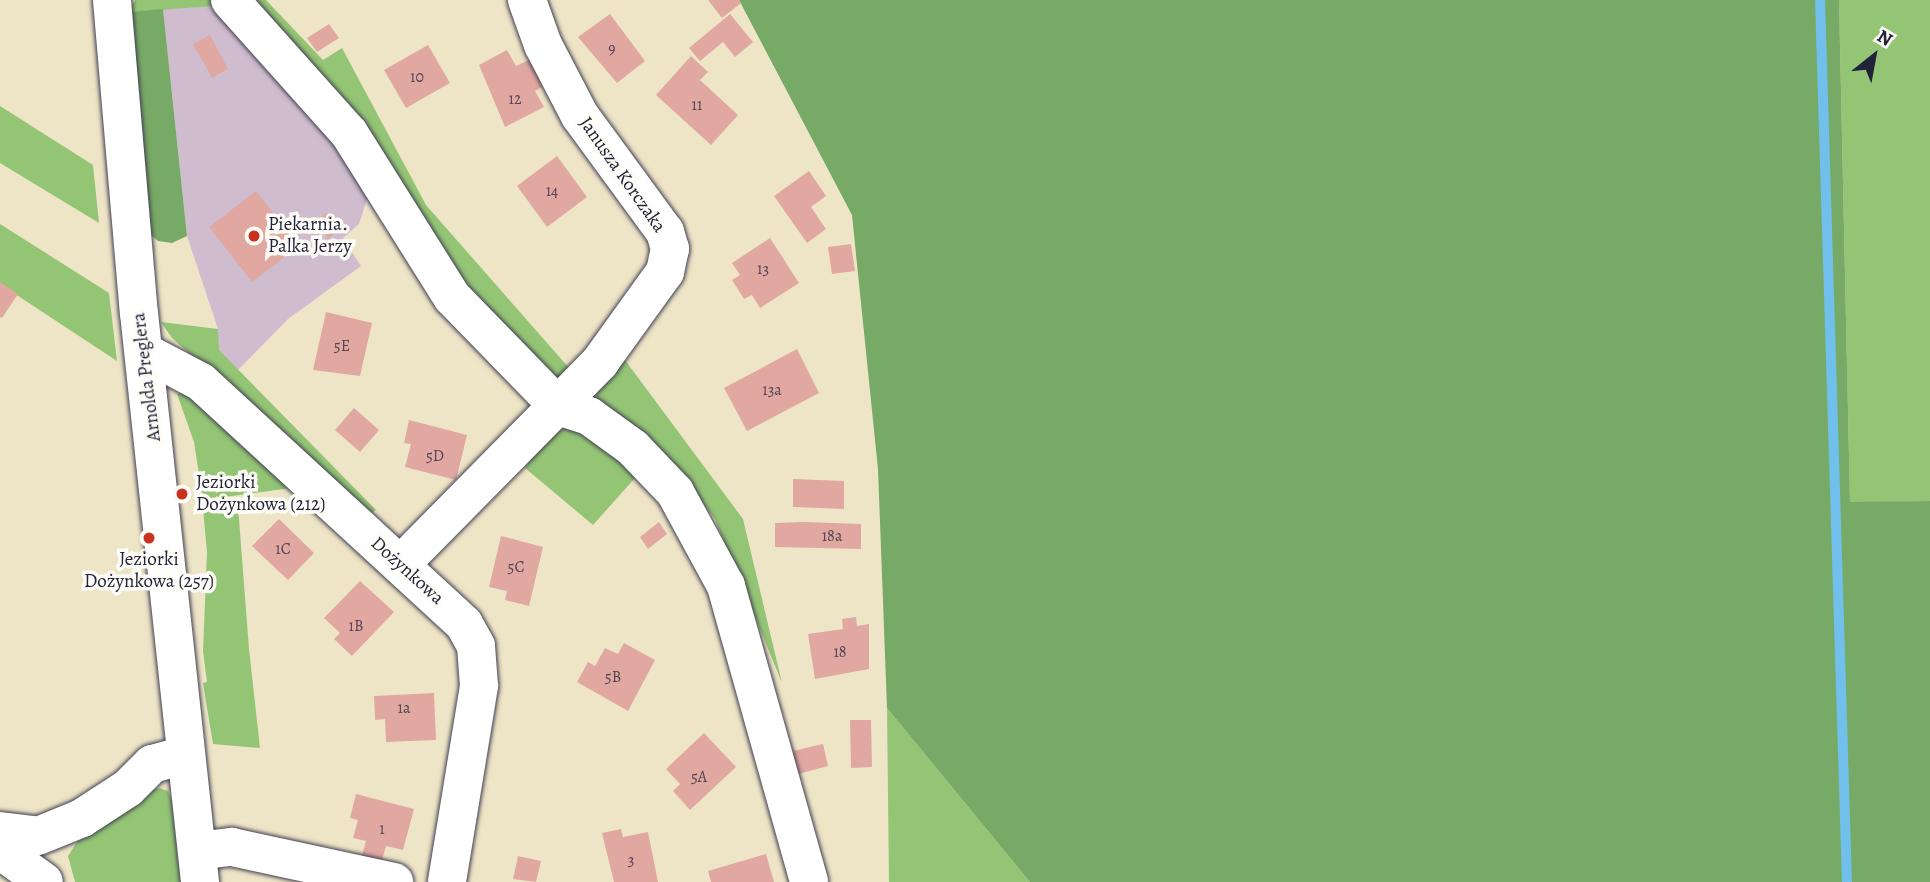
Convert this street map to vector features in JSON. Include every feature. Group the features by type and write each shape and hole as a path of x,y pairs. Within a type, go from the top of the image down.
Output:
{"street":[{"name":"Arnolda Preglera","path":"112,0 199,867"},
{"path":"230,0 349,133 452,298 558,406 589,416 633,448 675,492 699,528 734,608 809,882"},
{"name":"Janusza Korczaka","path":"401,564 600,362 665,272 670,249 655,215 580,116 543,46 527,0"},
{"name":"Dożynkowa","path":"146,354 201,382 464,624 476,646 480,667 447,882"},
{"path":"0,831 38,836 82,818 128,788 152,764 186,755"},
{"path":"199,867 232,847 394,882"},
{"path":"0,850 44,882"}],"shaded area":[{"path":"216,6 334,136 367,199 359,224 343,238 361,266 288,319 237,371 218,349 218,329 187,236 163,9"}],"green space":[{"path":"135,0 210,0 216,6 128,12"},
{"path":"246,0 266,0 323,60 342,48 426,205 570,369 554,383 469,298"},
{"path":"739,0 1839,0 1850,502 1930,501 1930,882 1030,882 887,708 878,469 852,215"},
{"path":"1839,0 1930,0 1930,501 1850,503"},
{"path":"163,9 187,236 172,243 158,241 143,228 128,12"},
{"path":"0,106 93,165 99,223 0,163"},
{"path":"0,224 109,293 117,361 0,284"},
{"path":"161,322 218,329 219,350 376,510 369,515 172,338"},
{"path":"622,356 743,519 782,683 715,519 688,484 596,403 597,391"},
{"path":"186,391 299,487 203,500 194,442 177,394"},
{"path":"573,426 643,469 593,525 525,468 548,435"},
{"path":"238,506 260,748 213,744 203,683 207,682 203,651 207,552 203,509"},
{"path":"887,708 1030,882 889,882"},
{"path":"159,788 168,791 172,802 181,882 75,882 68,856 77,842 148,791"}],"building":[{"path":"708,0 739,0 741,3 722,18"},
{"path":"610,14 645,61 617,83 578,37"},
{"path":"730,14 753,42 735,57 723,42 700,61 689,48"},
{"path":"329,24 339,38 317,52 307,38"},
{"path":"210,35 228,69 212,78 193,44"},
{"path":"428,45 450,83 406,108 384,70"},
{"path":"507,50 516,66 531,59 544,86 535,91 544,107 505,127 479,65"},
{"path":"691,56 708,72 700,80 738,115 711,145 656,95"},
{"path":"557,156 587,197 547,227 517,186"},
{"path":"809,171 826,196 811,207 826,229 807,243 774,196"},
{"name":"Piekarnia. Palka Jerzy","path":"256,191 299,246 252,282 209,227"},
{"path":"326,213 339,230 328,239 315,221"},
{"path":"770,238 799,283 760,308 752,295 744,299 732,280 740,275 732,263"},
{"path":"851,244 855,271 832,274 828,247"},
{"path":"0,282 18,294 2,318 0,317"},
{"path":"326,312 372,323 360,376 313,370"},
{"path":"797,349 819,393 747,431 724,388"},
{"path":"354,408 379,430 360,452 335,430"},
{"path":"409,420 467,435 456,480 405,467 411,444 404,443"},
{"path":"793,479 844,481 844,509 793,507"},
{"path":"279,519 314,553 288,580 252,546"},
{"path":"659,522 667,534 648,549 640,537"},
{"path":"775,523 861,524 861,549 775,547"},
{"path":"501,536 543,547 529,606 505,600 507,591 489,587"},
{"path":"360,581 394,612 352,656 334,639 340,633 324,618"},
{"path":"856,617 857,626 869,624 869,669 815,679 808,634 843,629 842,619"},
{"path":"624,643 655,660 628,711 577,682 588,662 595,666 605,648 618,654"},
{"path":"434,693 436,740 386,742 385,719 375,720 374,696"},
{"path":"850,720 871,720 872,767 851,768"},
{"path":"704,733 736,767 690,810 673,791 680,784 666,769"},
{"path":"823,744 828,766 798,774 793,751"},
{"path":"356,794 414,809 403,850 386,846 381,864 361,859 366,841 353,838 358,820 350,818"},
{"path":"621,829 623,837 648,832 658,882 614,882 602,833"},
{"path":"766,854 774,882 711,882 708,871"},
{"path":"518,856 541,861 536,882 513,879"}],"waterway":[{"path":"1820,0 1847,882"}],"place":[{"name":"Piekarnia. Palka Jerzy","path":"254,236"},
{"name":"Jeziorki Dożynkowa (212)","path":"182,494"},
{"name":"Jeziorki Dożynkowa (257)","path":"149,538"}]}
